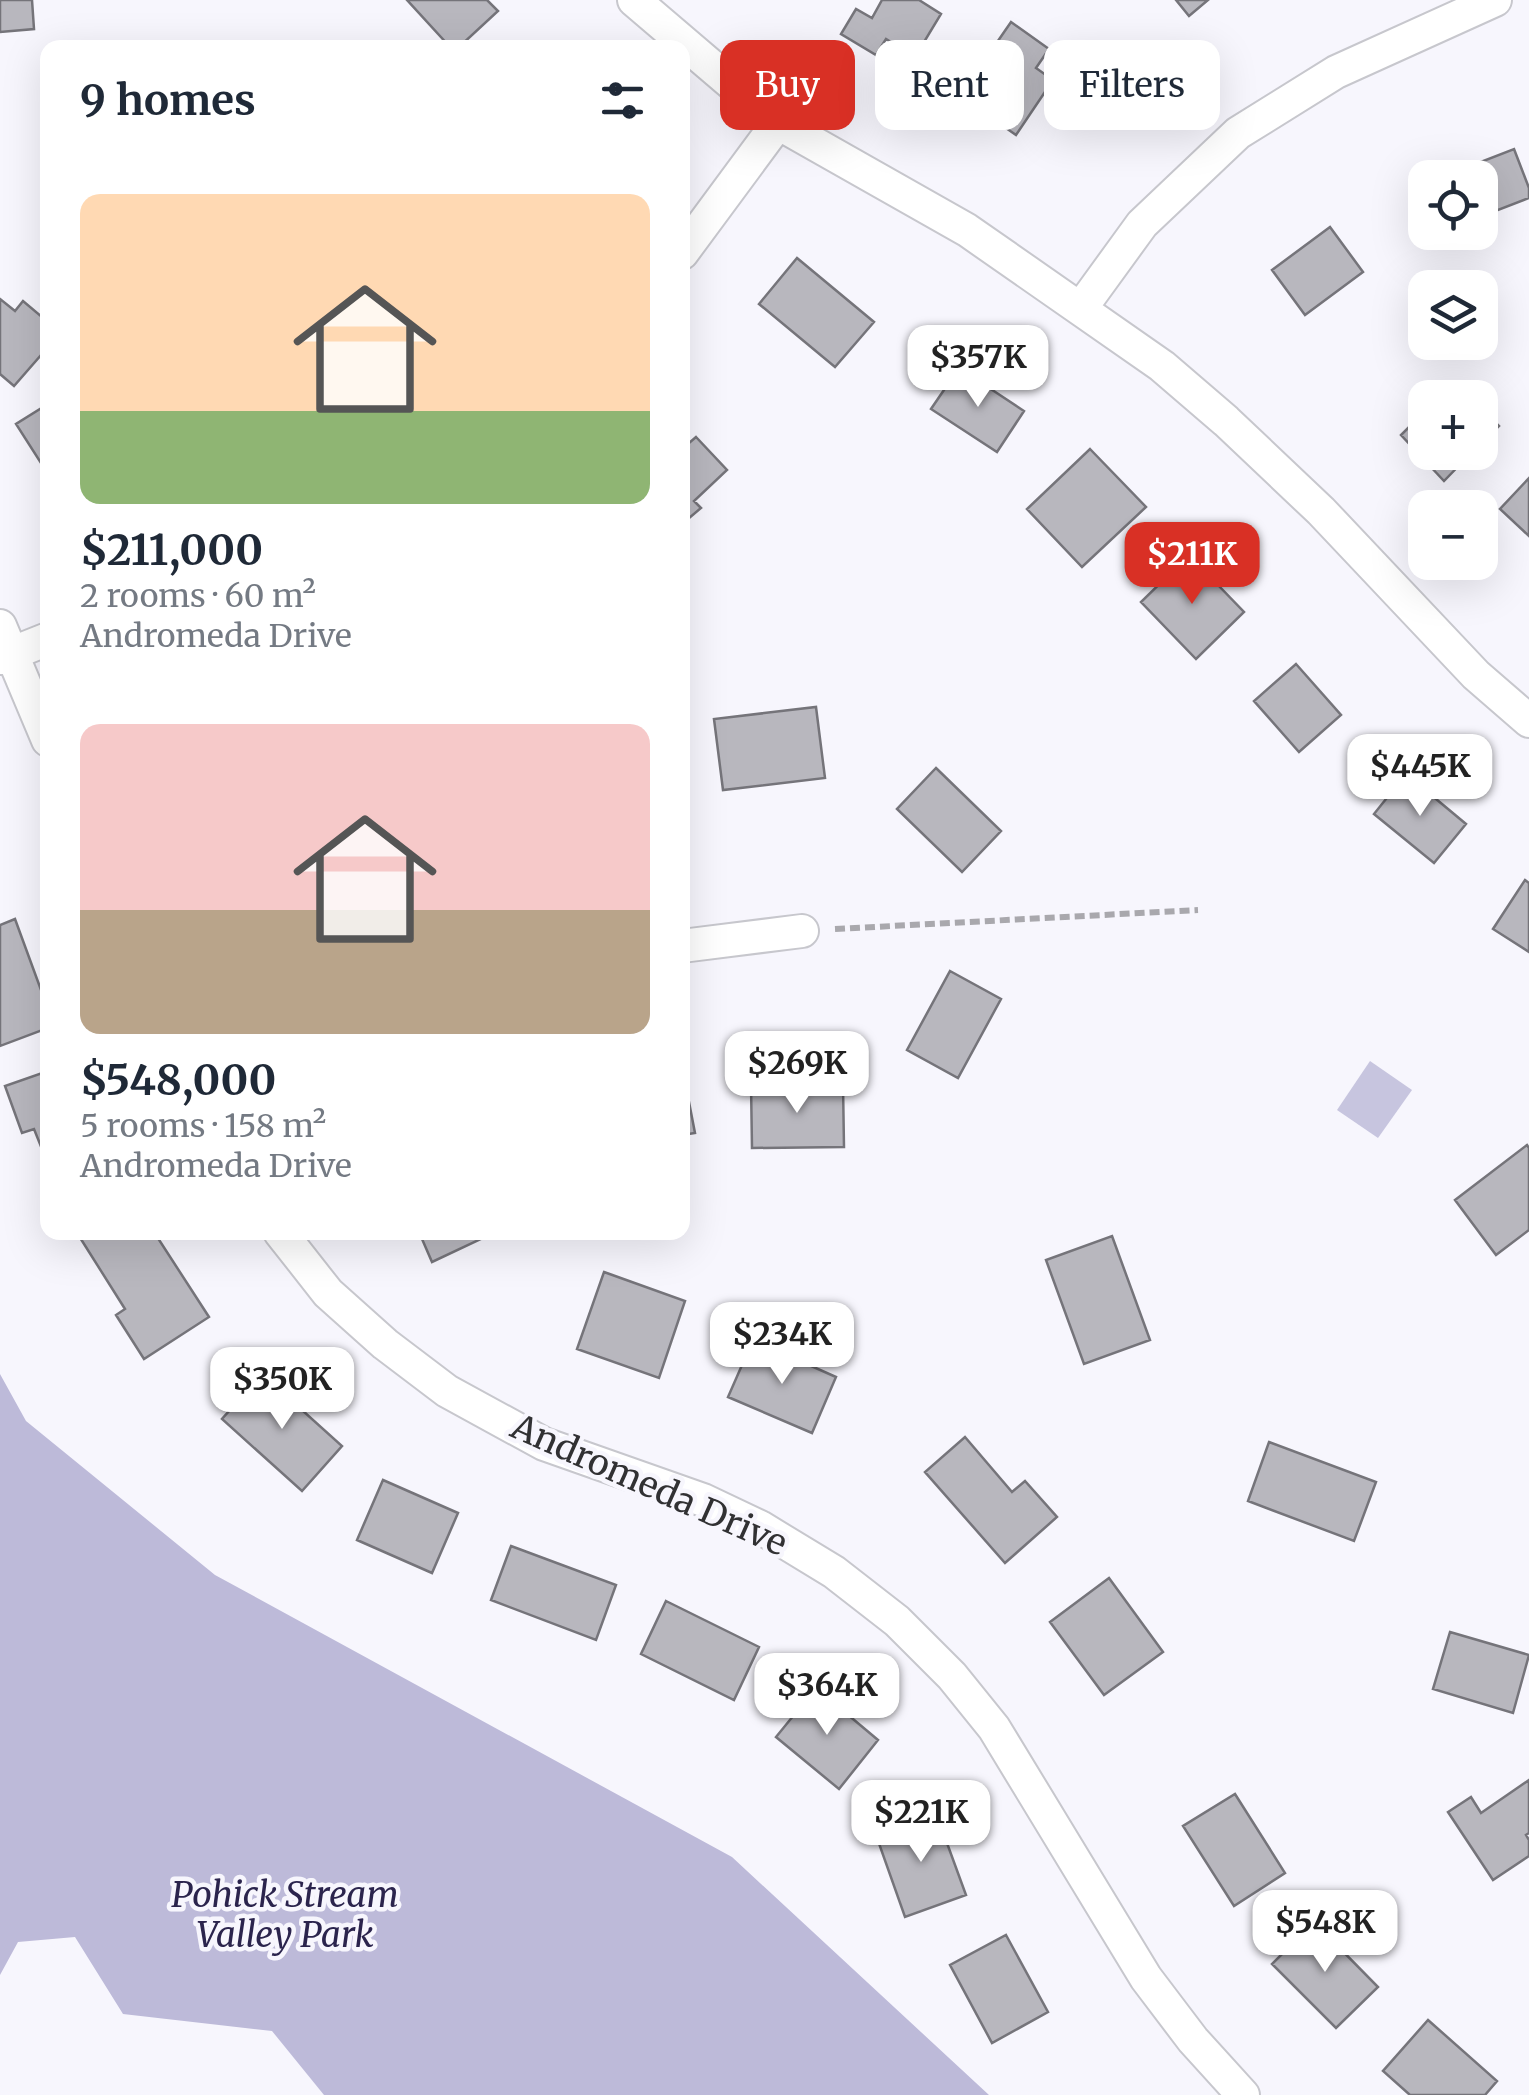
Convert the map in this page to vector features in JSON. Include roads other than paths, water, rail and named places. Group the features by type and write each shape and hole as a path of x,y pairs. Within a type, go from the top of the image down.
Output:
{"street":[{"path":"634,0 681,40"},
{"path":"1080,308 1142,224 1238,133 1336,72 1495,0"},
{"path":"690,48 720,73"},
{"path":"690,242 773,130"},
{"path":"790,130 967,230 1162,366 1226,420 1321,511 1476,675 1529,721"},
{"path":"40,640 4,646 40,723"},
{"path":"690,945 802,931"},
{"name":"Andromeda Drive","path":"286,1240 328,1293 385,1344 447,1391 544,1444 702,1500 760,1527 834,1572 896,1621 952,1676 994,1728 1146,1978 1243,2095"}],"park label":[{"name":"Pohick Stream Valley Park","path":"285,1915"}]}
